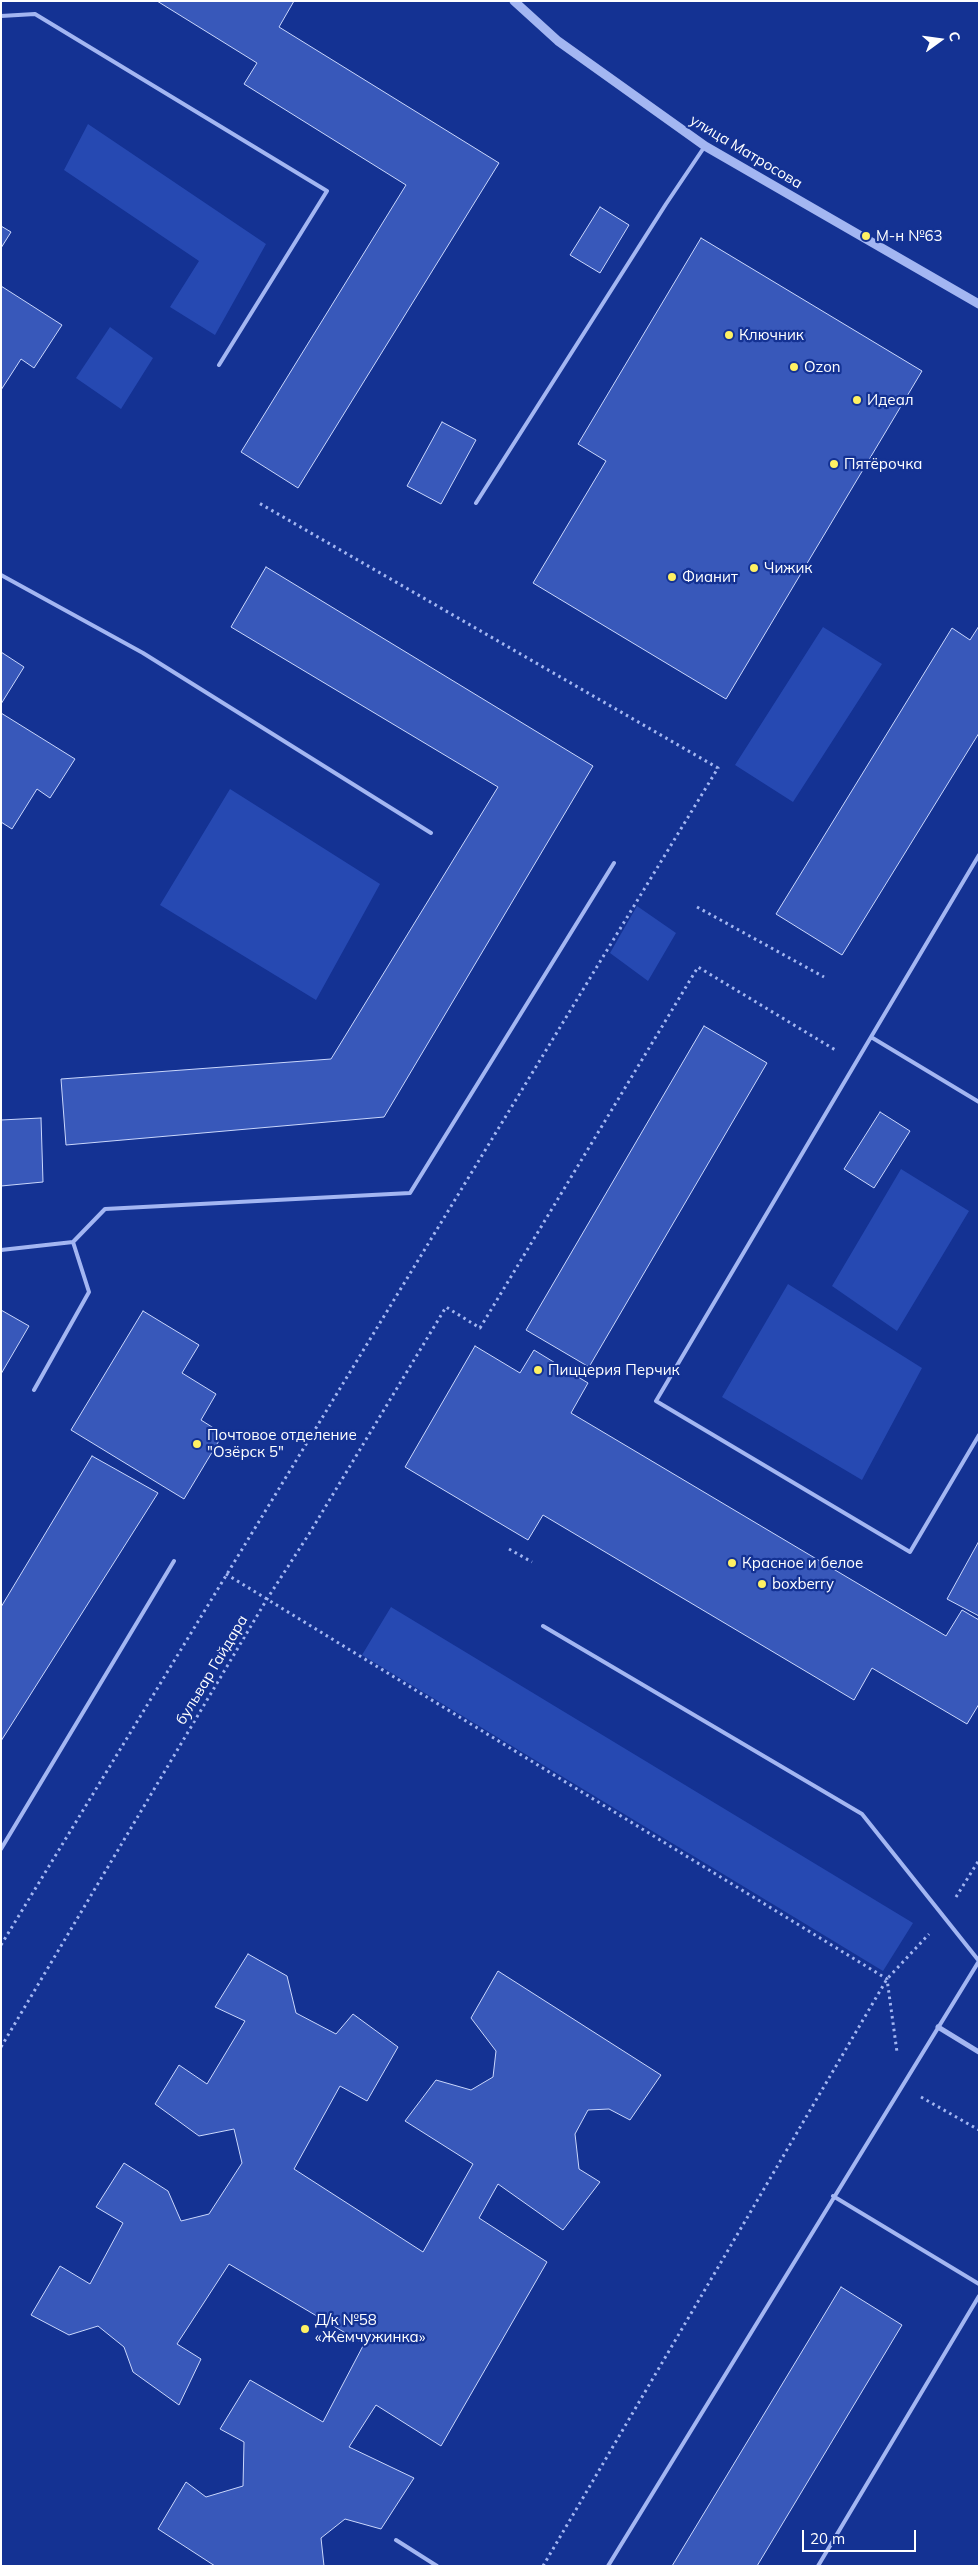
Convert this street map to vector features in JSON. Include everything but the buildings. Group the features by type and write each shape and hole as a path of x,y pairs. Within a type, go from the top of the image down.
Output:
{"street":[{"name":"улица Матросова","path":"514,1 558,41 705,146 979,304"},
{"path":"938,2027 979,2052"}],"lane":[{"path":"1,16 35,14 327,191 219,365"},
{"path":"476,504 666,204 705,146"},
{"path":"1,575 143,653 431,833"},
{"path":"979,855 656,1401 910,1552 979,1435"},
{"path":"1,1250 73,1242 105,1209 410,1193 614,863"},
{"path":"871,1037 979,1102"},
{"path":"34,1390 90,1292 73,1242"},
{"path":"1,1849 174,1561"},
{"path":"543,1626 862,1814 979,1961 901,2085 608,2566"},
{"path":"833,2196 979,2284"},
{"path":"818,2566 979,2296"},
{"path":"396,2540 437,2566"}],"path":[{"path":"1,1945 718,768 259,503"},
{"path":"697,907 824,977"},
{"name":"бульвар Гайдара","path":"1,2047 267,1599 309,1534 446,1308 480,1328 698,967 856,1063"},
{"path":"509,1549 532,1562"},
{"path":"226,1574 887,1979"},
{"path":"543,2566 887,1979 943,1918 979,1860"},
{"path":"887,1979 901,2085 979,2130"}],"shaded area":[{"path":"88,124 266,244 215,335 170,307 199,261 64,170"},
{"path":"110,327 153,358 121,409 76,378"},
{"path":"823,627 882,664 793,802 735,765"},
{"path":"230,789 380,884 316,1000 160,905"},
{"path":"637,906 676,933 648,981 610,953"},
{"path":"901,1169 969,1211 897,1331 832,1286"},
{"path":"788,1284 922,1368 862,1480 722,1397"},
{"path":"391,1607 913,1923 883,1971 362,1655"}],"place":[{"name":"М-н №63","path":"866,236"},
{"name":"Ключник","path":"729,335"},
{"name":"Ozon","path":"794,367"},
{"name":"Идеал","path":"857,400"},
{"name":"Пятёрочка","path":"834,464"},
{"name":"Чижик","path":"754,568"},
{"name":"Фианит","path":"672,577"},
{"name":"Пиццерия Перчик","path":"538,1370"},
{"name":"Почтовое отделение \"Озёрск 5\"","path":"197,1444"},
{"name":"Красное и белое","path":"732,1563"},
{"name":"boxberry","path":"762,1584"},
{"name":"Д/к №58 «Жемчужинка»","path":"305,2329"}]}
